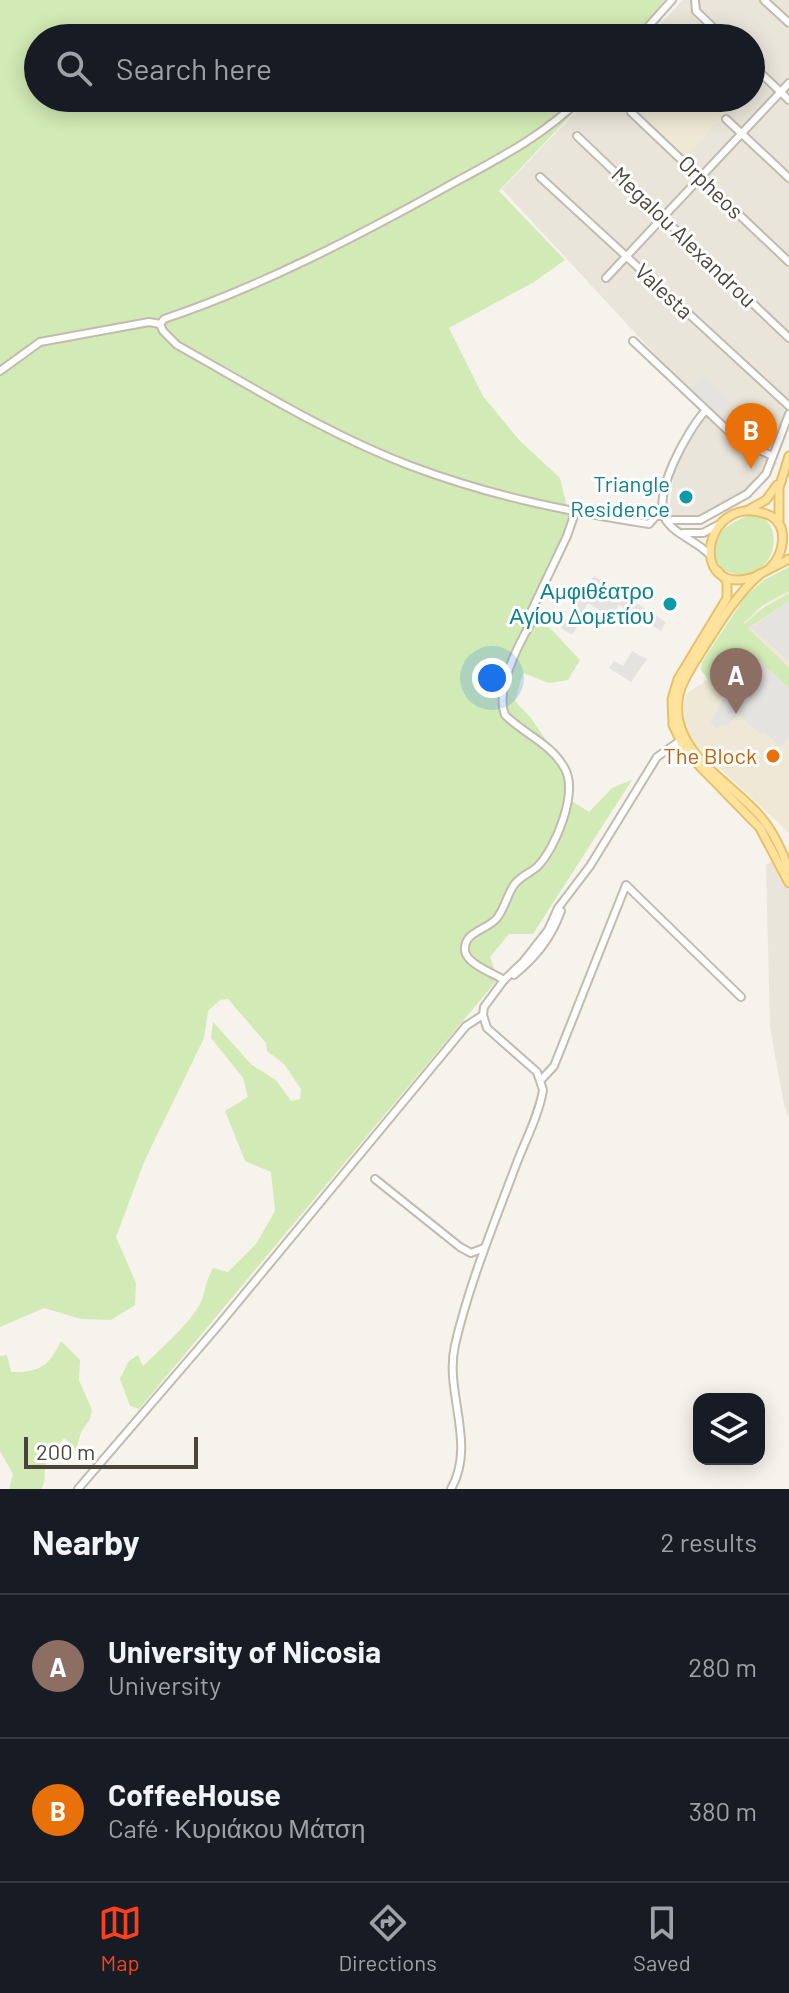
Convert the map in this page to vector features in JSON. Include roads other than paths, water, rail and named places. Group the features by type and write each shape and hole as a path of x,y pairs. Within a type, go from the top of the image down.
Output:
{"main road":[{"path":"770,568 784,551 787,535 779,521 778,501 789,456"},
{"path":"782,476 766,500 722,523 712,535 710,555 727,581 727,598 674,689 672,719 692,759 756,822 772,846 789,882"},
{"path":"740,514 763,513 779,521"},
{"path":"718,571 729,578 742,580 789,559"},
{"path":"760,574 728,609 684,680 677,708 681,740 760,816 778,842 789,870"}],"street":[{"path":"651,24 672,0"},
{"path":"764,0 789,23"},
{"path":"695,3 712,24"},
{"path":"765,78 789,100"},
{"path":"765,108 789,83"},
{"path":"160,324 164,319 217,300 381,223 545,129 565,112"},
{"name":"Orpheos","path":"631,112 789,262"},
{"path":"606,278 761,112"},
{"path":"726,119 789,178"},
{"name":"Megalou Alexandrou","path":"577,136 789,338"},
{"name":"Valesta","path":"540,177 789,406"},
{"path":"0,371 40,342 149,322 160,324"},
{"path":"160,324 177,345 305,417 410,466 540,506 649,524 656,516 700,520 747,494 766,474 789,414"},
{"path":"633,341 740,442 773,456"},
{"path":"705,411 689,429 677,453 666,488 665,518 710,555"},
{"path":"504,980 468,957 465,949 467,941 471,934 495,921 517,880 537,867 546,854 565,810 570,784 558,758 505,715 502,696 515,655 531,623 528,618 575,513"},
{"path":"680,533 703,533 722,523"},
{"path":"497,988 533,959 552,934 563,904 657,757 681,740"},
{"path":"541,1080 554,1066 626,885 741,997"},
{"path":"451,1489 458,1473 462,1448 453,1381 453,1356 487,1246 542,1096 541,1080 531,1065 490,1032 483,1015 486,1002 523,962 548,930 563,904"},
{"path":"682,938 690,930"},
{"path":"78,1489 218,1326 466,1026 483,1015"},
{"path":"375,1179 465,1251 476,1253 487,1246"}],"place":[{"name":"CoffeeHouse","path":"751,469"},
{"name":"Triangle Residence","path":"686,497"},
{"name":"Αμφιθέατρο Αγίου Δομετίου","path":"670,604"},
{"name":"University of Nicosia","path":"736,714"},
{"name":"The Block","path":"773,756"}]}
